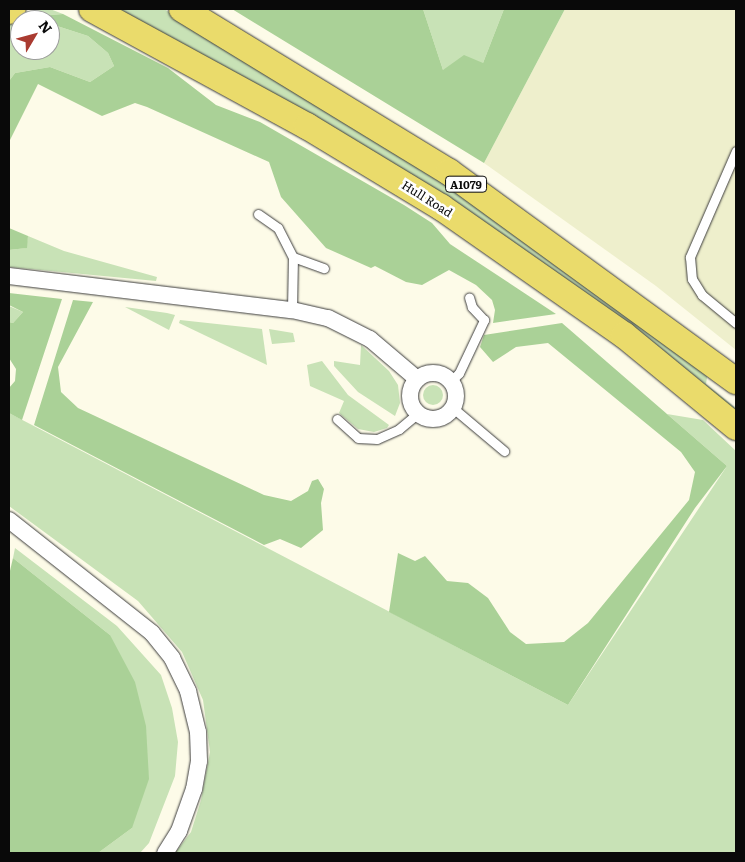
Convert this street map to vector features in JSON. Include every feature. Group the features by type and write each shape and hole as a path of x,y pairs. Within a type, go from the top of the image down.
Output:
{"main road":[{"path":"9,11 13,9"},
{"name":"Hull Road","path":"92,9 307,126 440,207 624,335 736,427"},
{"name":"A1079","path":"182,9 449,172 736,381"}],"street":[{"path":"9,276 292,310 347,326 370,340 417,380"},
{"path":"434,373 451,381 456,394 453,408 447,414 432,419 418,413 410,393 417,380 434,373"},
{"path":"9,520 152,633 172,658 188,691 198,732 199,761 194,789 182,823 165,853"}],"lane":[{"path":"736,151 690,257 692,279 702,294 736,323"},
{"path":"258,214 278,228 293,257 292,310"},
{"path":"293,257 324,268"},
{"path":"451,381 459,373 484,320 472,307 469,297"},
{"path":"453,408 504,451"},
{"path":"337,419 358,438 377,439 399,429 418,413"}],"green space":[{"path":"110,9 164,9 412,160 708,371 706,384 736,408 736,416 715,397"},
{"path":"232,9 423,9 443,70 464,55 483,63 504,9 565,9 484,163"},
{"path":"423,9 504,9 483,63 443,70"},
{"path":"565,9 736,9 736,350 656,286 484,163"},
{"path":"60,14 63,14 168,68 216,105 260,122 404,205 432,223 450,244 556,314 493,323 495,310 492,300 476,285 449,270 422,285 406,282 375,266 371,268 326,248 281,197 269,162 135,103 102,116 38,84 9,142 9,81 15,73 50,67 90,82 114,66 108,53 88,36 60,27"},
{"path":"9,19 10,60 60,60 60,27 88,36 108,53 114,66 90,82 50,67 15,73 9,81"},
{"path":"9,228 28,236 27,248 9,250"},
{"path":"28,236 64,251 157,277 156,281 9,267 9,250 26,248"},
{"path":"9,293 62,299 22,420 9,413 9,388 15,381 16,369 9,358 9,322 13,323 23,312 9,305"},
{"path":"73,300 93,302 58,367 61,392 78,408 264,495 291,501 308,491 312,481 318,479 324,489 321,503 323,530 301,548 280,539 264,545 34,425"},
{"path":"9,306 23,312 13,323 9,322"},
{"path":"125,307 167,313 175,315 169,330"},
{"path":"180,320 262,329 267,365 179,323"},
{"path":"562,323 727,466 695,508 568,705 389,612 398,553 415,561 425,556 447,581 468,583 488,598 510,632 526,644 564,642 588,623 689,500 695,472 681,452 548,343 516,347 493,362 480,347 484,335"},
{"path":"269,329 293,333 295,342 272,344"},
{"path":"361,345 389,371 398,385 400,403 395,416 358,392 334,366 334,361 360,365"},
{"path":"322,361 348,395 389,425 387,428 374,432 358,429 339,413 344,401 310,386 307,365"},
{"path":"429,385 437,385 443,391 443,399 437,405 429,405 423,399 423,391"},
{"path":"9,413 568,705 727,466 667,414 703,420 736,451 736,853 175,853 191,832 201,800 210,752 203,700 182,652 138,601 9,506"},
{"path":"15,548 117,626 161,675 172,708 178,742 175,776 149,843 140,853 98,853 132,828 110,635 13,558"},
{"path":"13,558 110,635 135,682 146,726 149,779 132,828 98,853 9,853 9,575"}]}
